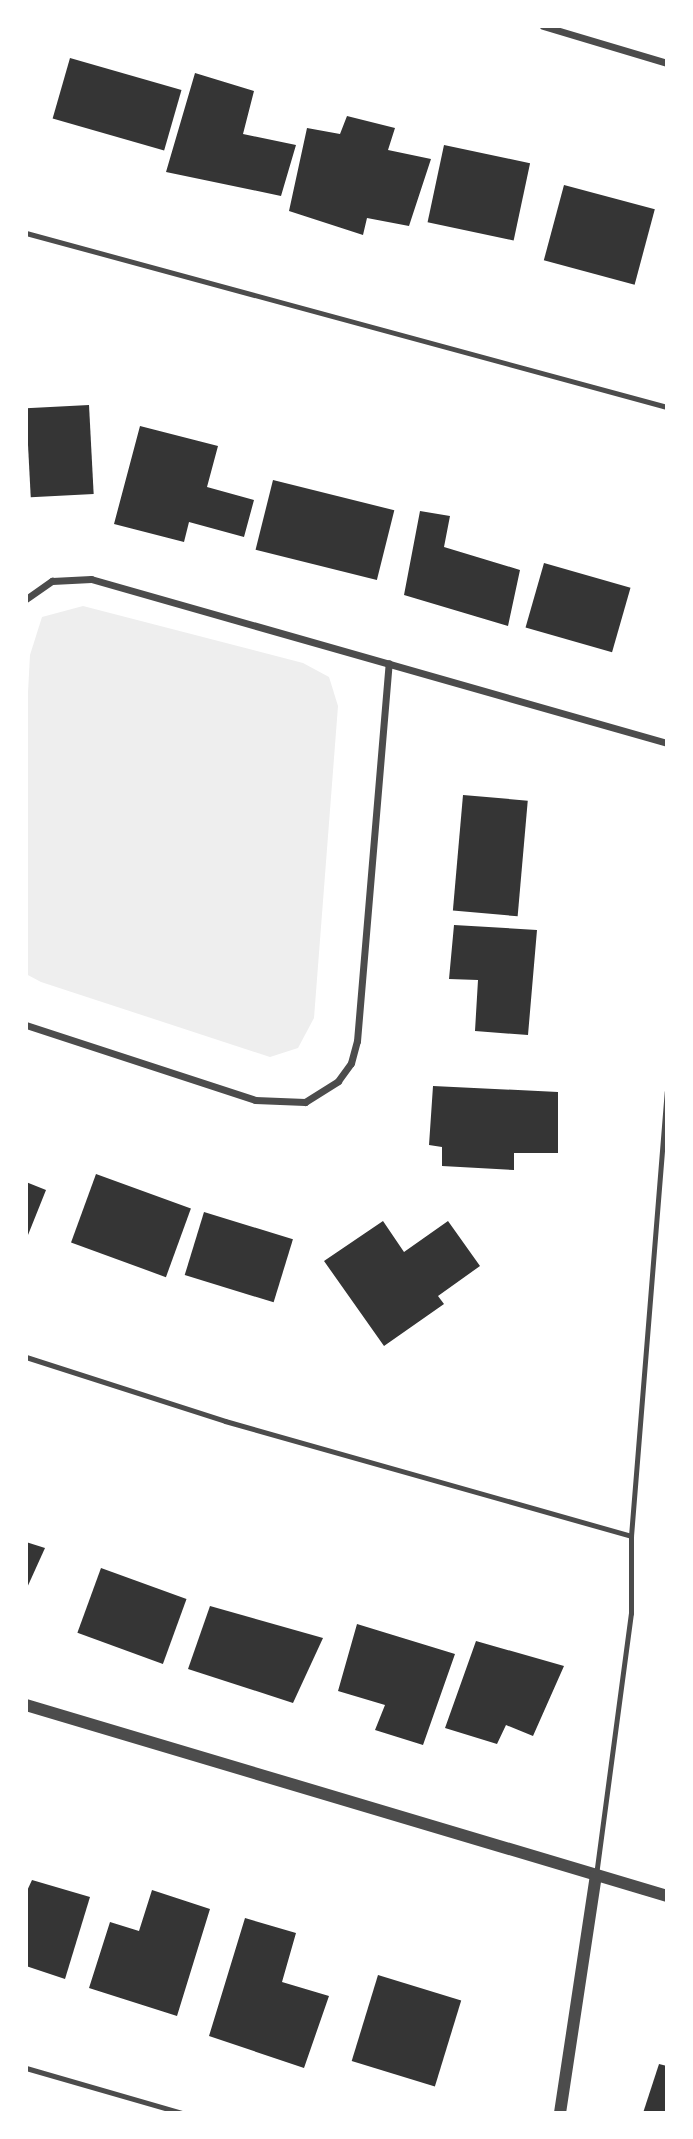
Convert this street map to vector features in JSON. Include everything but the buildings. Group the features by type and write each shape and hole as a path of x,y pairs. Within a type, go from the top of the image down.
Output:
{"street":[{"path":"543,26 667,63"},
{"path":"26,599 52,582 91,579 667,743"},
{"path":"26,1025 255,1100 305,1102 338,1081 351,1063 357,1041 389,663"},
{"path":"26,1705 667,1896"},
{"path":"560,2113 596,1875"}],"lane":[{"path":"26,233 667,407"},
{"path":"596,1875 631,1613 631,1536 667,1091"},
{"path":"26,1357 225,1421 631,1536"},
{"path":"26,2068 182,2113"}],"shaded area":[{"path":"83,606 303,663 329,677 338,706 314,1018 298,1048 270,1057 41,982 26,974 26,730 30,655 42,617"}]}
